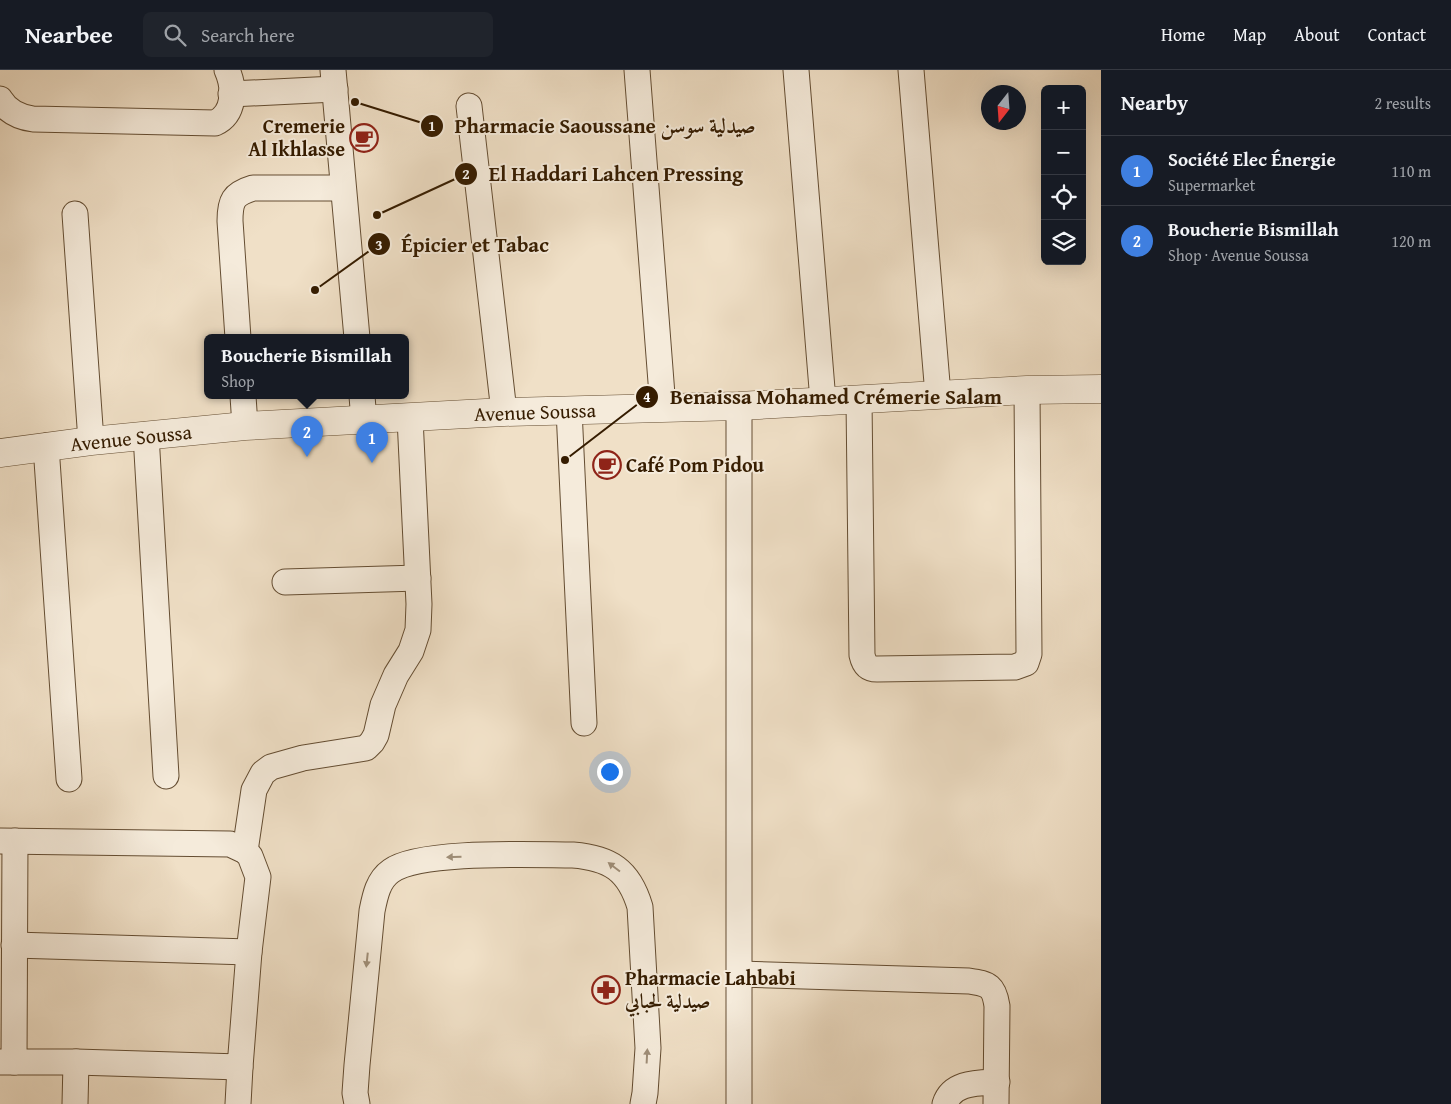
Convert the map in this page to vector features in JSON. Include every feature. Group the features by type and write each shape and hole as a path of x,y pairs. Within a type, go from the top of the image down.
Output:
{"street":[{"path":"0,99 3,104 18,115 33,119 215,123 222,120 229,112 232,94 227,70"},
{"path":"637,70 662,408"},
{"path":"796,70 823,401"},
{"path":"911,70 938,396"},
{"path":"232,94 334,80 342,188 357,334"},
{"path":"469,106 504,412"},
{"path":"238,334 230,221 232,204 236,196 243,191 253,188 342,188"},
{"path":"75,214 90,441"},
{"path":"859,400 863,661 867,666 877,669 1014,667 1026,663 1028,654 1027,390"},
{"name":"Avenue Soussa","path":"0,453 90,441 245,426 363,408 410,418 504,412 739,406 1027,390 1101,390"},
{"path":"242,399 245,426"},
{"path":"739,406 739,1104"},
{"path":"569,410 584,723"},
{"path":"245,851 254,790 264,773 272,767 303,758 321,754 357,751 366,748 376,735 388,690 415,641 419,620 410,418"},
{"path":"146,435 166,776"},
{"path":"46,446 68,779"},
{"path":"285,582 418,578"},
{"path":"238,1104 248,952 258,878 250,856 245,851 230,844 7,841 14,945 7,1062 76,1062 240,1068"},
{"path":"357,1104 355,1093 356,1065 372,911 376,892 383,879 392,870 410,862 440,858 573,855 593,857 607,862 619,871 635,891 640,907 648,1048 645,1093 642,1104"},
{"path":"14,945 248,952"},
{"path":"740,974 969,981 985,984 990,987 994,992 997,1006 996,1093 960,1087 950,1094 945,1104"},
{"path":"75,1104 76,1062"}],"place":[{"name":"Pharmacie Saoussane صيدلية سوسن","path":"355,102"},
{"name":"Cremerie Al Ikhlasse","path":"364,138"},
{"name":"El Haddari Lahcen Pressing","path":"377,215"},
{"name":"Épicier et Tabac","path":"315,290"},
{"name":"Boucherie Bismillah","path":"307,457"},
{"name":"Benaissa Mohamed Crémerie Salam","path":"565,460"},
{"name":"Société Elec Énergie","path":"372,463"},
{"name":"Café Pom Pidou","path":"607,465"},
{"name":"Pharmacie Lahbabi صيدلية لحبابي","path":"606,990"}]}
